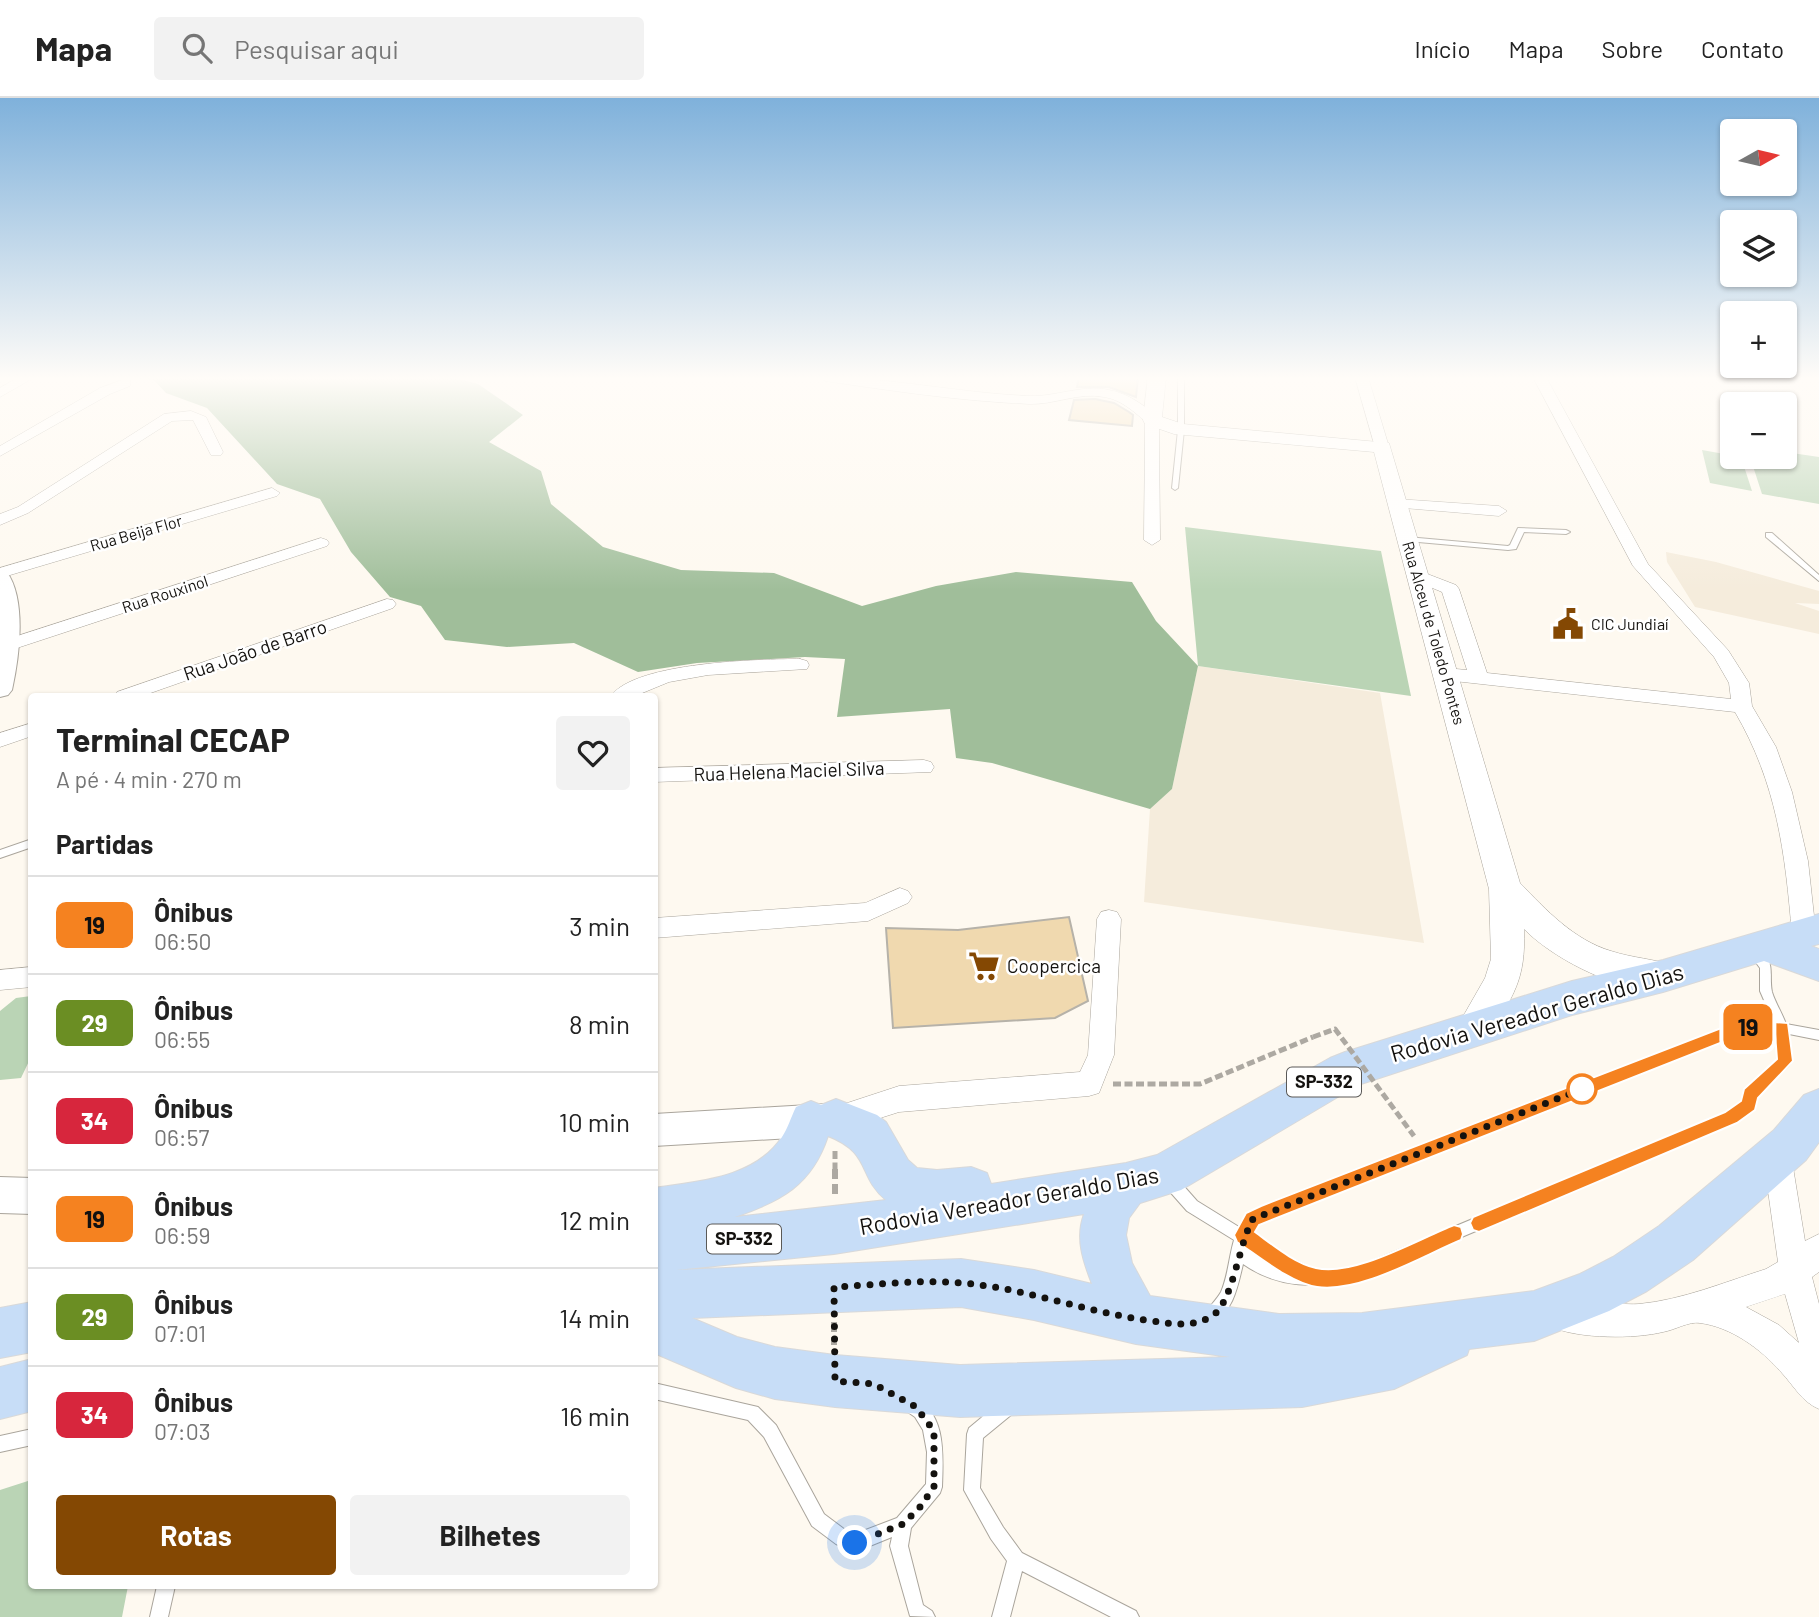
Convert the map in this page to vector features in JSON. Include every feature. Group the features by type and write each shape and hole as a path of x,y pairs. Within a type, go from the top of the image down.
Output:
{"main road":[{"name":"Rua Alceu de Toledo Pontes","path":"1382,448 1505,889 1508,959 1502,982 1475,1027"},
{"name":"Rua Alceu de Toledo Pontes","path":"1505,889 1554,939 1579,954 1606,966 1663,976"},
{"name":"Rodovia Vereador Geraldo Dias","path":"658,1248 834,1231 1146,1180 1345,1071 1572,998 1792,945"},
{"path":"658,1295 961,1283 1034,1295 1136,1318 1279,1339 1362,1338 1471,1326 1539,1314 1592,1294 1630,1275 1676,1243 1790,1145 1819,1109"},
{"path":"658,1210 733,1198 768,1182 791,1164 823,1120 863,1129 874,1144 886,1170 904,1185 924,1192 988,1189 1029,1198"},
{"path":"1136,1318 1113,1281 1105,1250 1104,1229 1109,1208 1146,1180"},
{"path":"658,1329 736,1362 775,1373 960,1391 1035,1391 1302,1381 1394,1363 1471,1326"},
{"path":"0,1333 28,1328"},
{"path":"0,1393 28,1386"}],"street":[{"path":"0,520 23,510 121,448"},
{"path":"214,448 216,452"},
{"path":"1152,448 1152,540"},
{"path":"1577,448 1642,566 1721,654 1739,683 1742,706 1766,747 1781,792 1797,861 1792,945"},
{"name":"Rua Beija Flor","path":"0,575 272,493"},
{"path":"1397,505 1499,511"},
{"name":"Rua Rouxinol","path":"8,645 321,543"},
{"path":"0,575 8,604 8,645 0,690"},
{"path":"1417,575 1450,589 1479,678"},
{"name":"Rua João de Barro","path":"133,693 387,604"},
{"path":"628,693 661,679 698,671 746,665 800,665"},
{"path":"1445,674 1742,706"},
{"path":"0,740 28,730"},
{"name":"Rua Helena Maciel Silva","path":"658,775 924,767"},
{"path":"658,928 869,912 900,897"},
{"path":"658,1130 823,1120 899,1099 1089,1084 1101,1055 1109,919"},
{"path":"0,980 28,977"},
{"path":"1777,1155 1794,1270 1803,1311 1819,1352"},
{"path":"0,1195 28,1196"},
{"path":"1539,1314 1637,1320 1697,1306 1773,1283 1806,1263 1819,1249"},
{"path":"1697,1306 1725,1313 1766,1333 1796,1362 1819,1392"}],"lane":[{"path":"1175,488 1179,448"},
{"path":"1407,539 1508,548 1513,547 1521,530 1566,532"},
{"path":"1769,534 1819,579"},
{"path":"0,854 28,844"},
{"path":"1240,1252 1262,1271 1282,1277 1353,1276 1731,1117 1749,1105 1750,1094 1785,1061 1782,1028 1766,990 1766,967 1792,945"},
{"path":"1189,1325 1214,1315 1227,1295 1243,1235 1253,1219 1267,1212 1742,1027 1782,1028 1819,1035"},
{"path":"1146,1180 1180,1195 1192,1206 1285,1263 1316,1278"},
{"path":"658,1392 752,1413 770,1432 818,1520 842,1538 855,1543 903,1524 934,1487 934,1431 916,1407 855,1382"},
{"path":"1035,1391 996,1413 975,1434 972,1490 1016,1559 1130,1617"},
{"path":"0,1444 28,1438"},
{"path":"903,1524 899,1546 916,1610 926,1617"},
{"path":"1001,1617 1016,1559"},
{"path":"159,1617 165,1589"}],"path":[{"path":"1089,1084 1200,1084 1335,1029 1414,1136"},
{"path":"823,1120 834,1231"},
{"path":"834,1287 855,1382"}],"shaded area":[{"path":"1666,552 1716,562 1819,591 1819,604 1795,603 1819,611 1819,634 1695,607 1667,562"},
{"path":"1198,666 1380,693 1424,943 1144,902 1150,809 1172,789"}],"green space":[{"path":"244,448 500,448 541,471 551,504 603,547 681,570 774,573 862,606 936,586 1016,572 1132,582 1156,621 1198,666 1172,789 1150,809 992,763 956,758 950,709 837,717 845,659 805,657 697,663 638,672 574,643 507,647 445,640 421,606 390,597 351,552 320,499 277,484"},
{"path":"1702,450 1720,453 1720,469 1745,469 1752,491 1710,483"},
{"path":"1797,454 1819,457 1819,504 1762,494 1754,469 1797,469"},
{"path":"1185,527 1381,551 1411,696 1198,666"},
{"path":"28,996 28,1063 21,1078 0,1080 0,1011 16,998"},
{"path":"28,1481 28,1589 127,1589 122,1617 0,1617 0,1490"}],"building":[{"name":"Coopercica","path":"1069,917 1088,1001 1055,1018 893,1028 886,928 958,930"}],"bus line":[{"name":"19","path":"1454,1234 1353,1276 1316,1278 1285,1263 1243,1235 1253,1219 1267,1212 1742,1027 1782,1028 1785,1061 1750,1094 1749,1105 1731,1117 1479,1223"}],"place":[{"name":"CIC Jundiaí","path":"1568,624"},
{"name":"Coopercica","path":"984,966"}],"route":[{"path":"855,1543 903,1524 920,1507 934,1487 934,1431 916,1407 874,1384 835,1381 834,1287 961,1283 1034,1295 1136,1318 1189,1325 1214,1315 1227,1295 1243,1235 1253,1219 1582,1089"}]}
